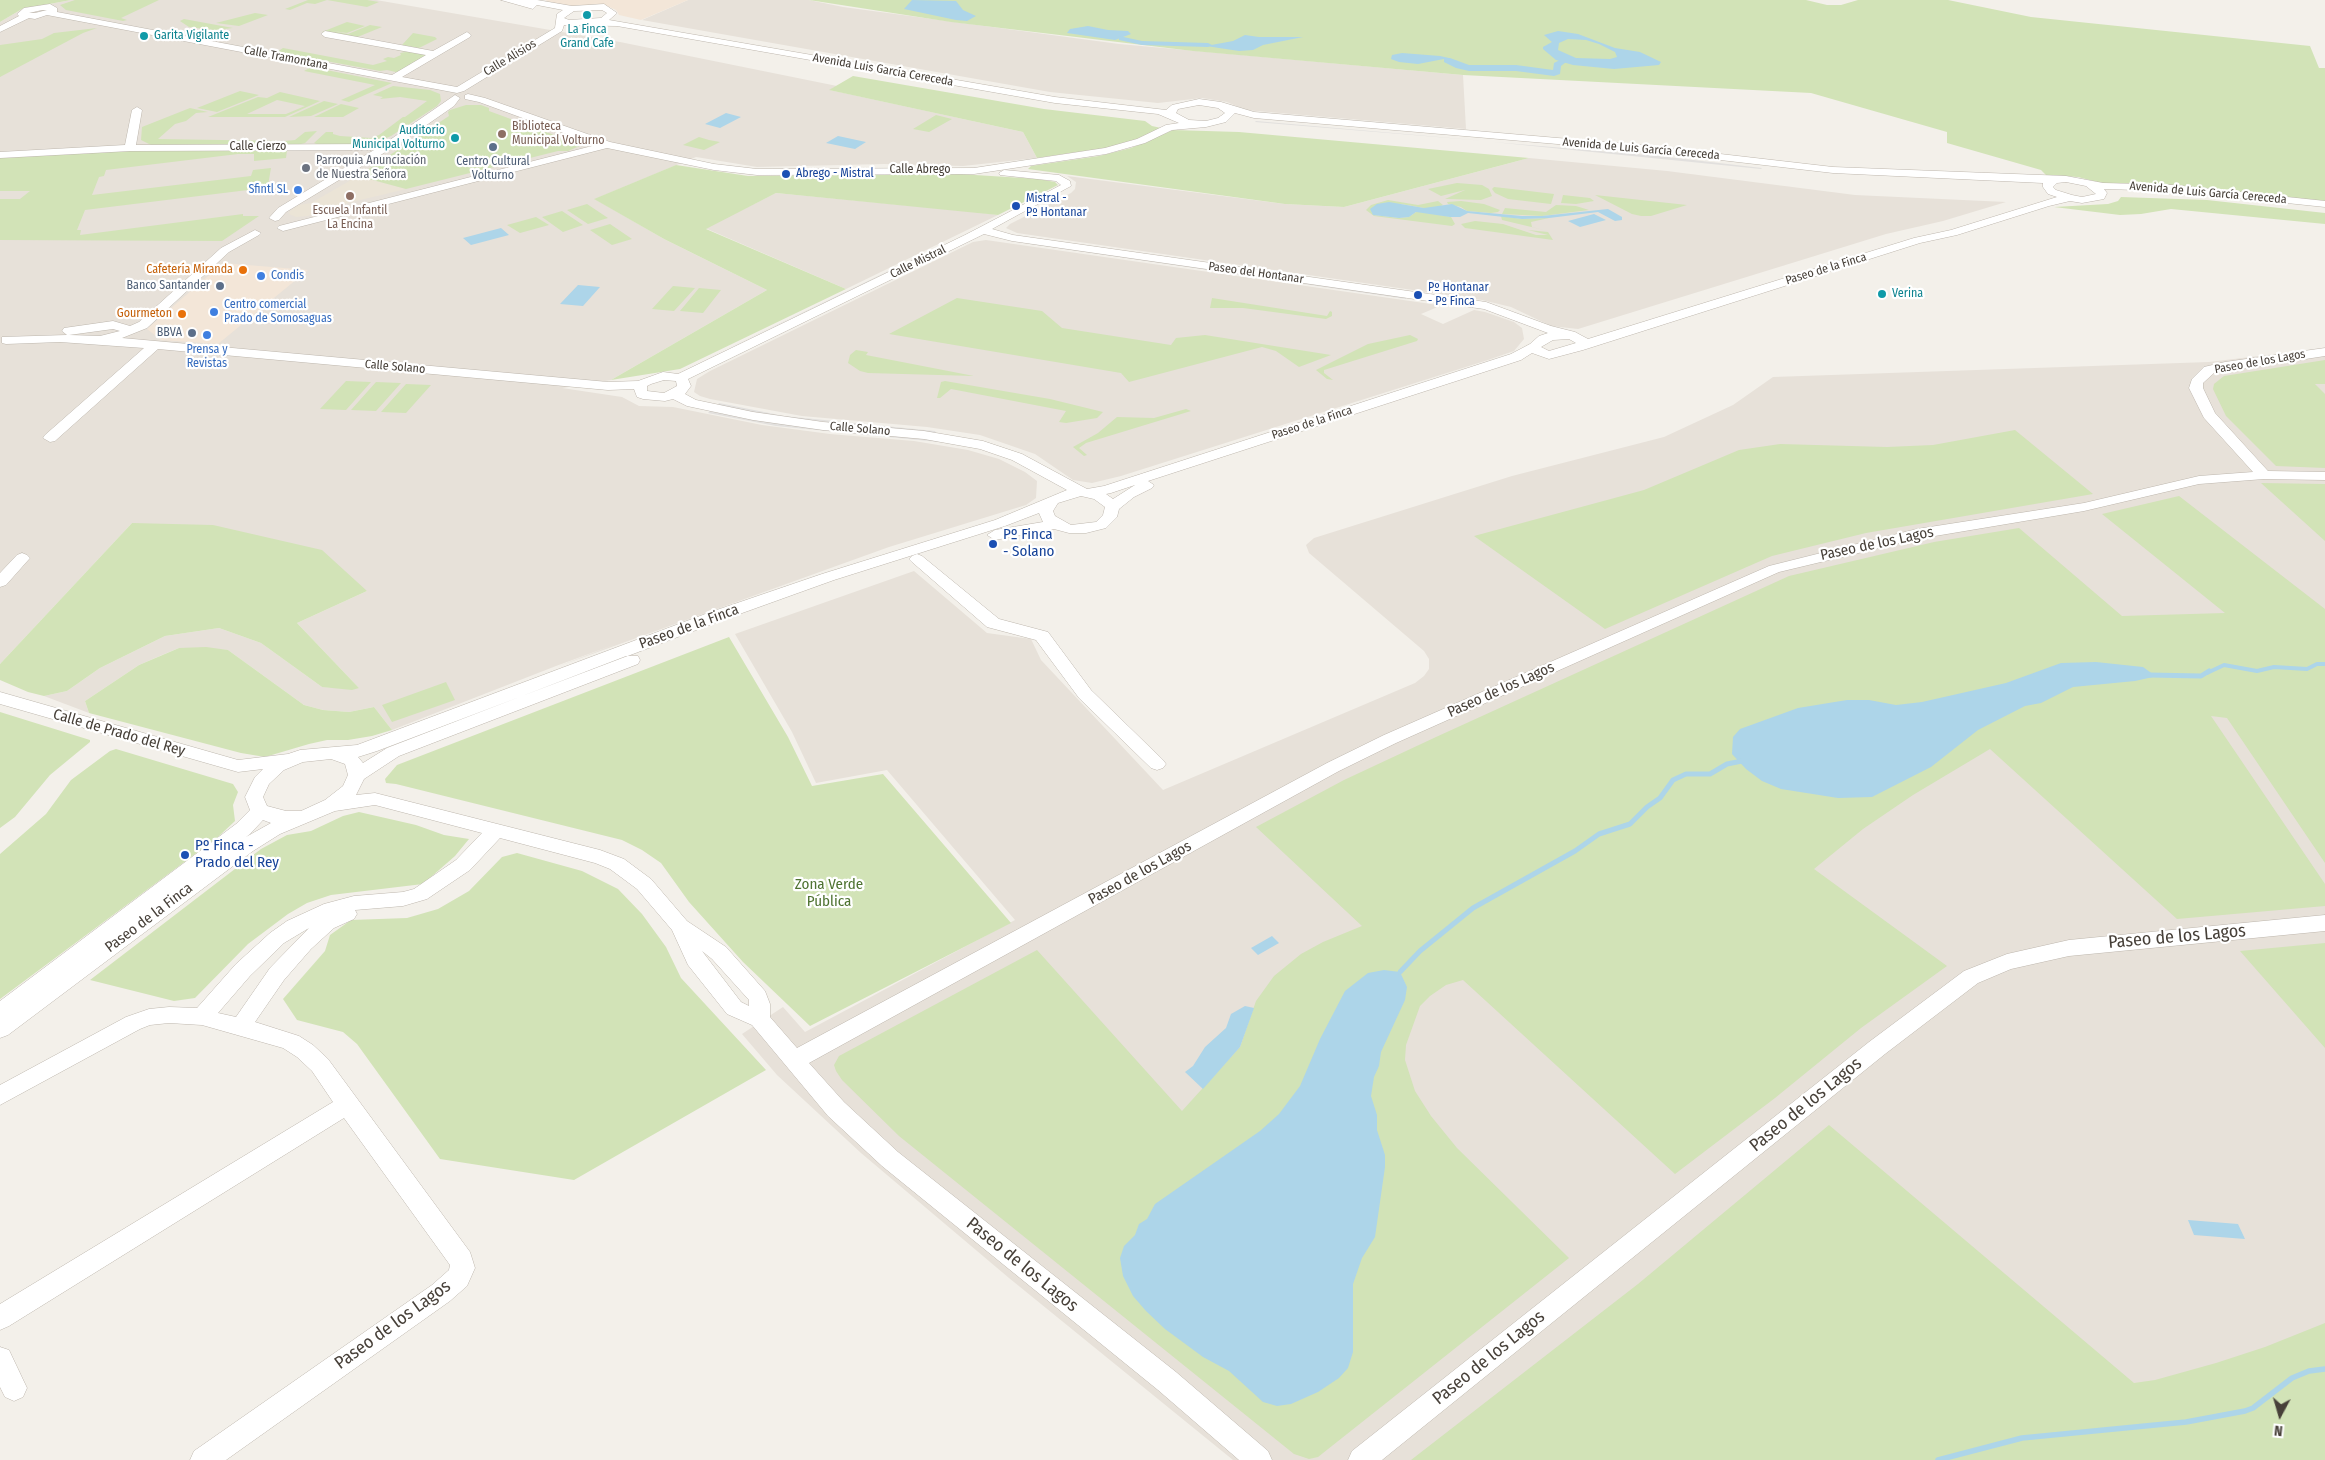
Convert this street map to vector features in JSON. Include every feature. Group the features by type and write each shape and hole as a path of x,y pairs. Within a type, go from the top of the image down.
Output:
{"street":[{"path":"505,0 554,11 557,25"},
{"path":"523,0 572,9"},
{"path":"26,16 21,13 36,7 52,5"},
{"path":"0,29 52,5"},
{"name":"Calle Tramontana","path":"52,5 393,78 458,94"},
{"name":"Avenida Luis García Cereceda","path":"572,9 589,6 604,7 613,11 611,16 634,22 1056,96 1160,106 1205,102 1217,104 1228,109"},
{"path":"557,25 564,12 572,9"},
{"path":"594,22 611,16"},
{"name":"Calle Alisios","path":"269,225 282,210 387,147 451,104 458,94 557,25 594,22"},
{"name":"Avenida Luis García Cereceda","path":"594,22 626,25 1046,99 1160,111 1172,120"},
{"path":"325,34 436,54"},
{"path":"393,78 467,36"},
{"name":"Calle Abrego","path":"458,94 607,145 705,166 744,171 974,171 1106,151 1140,141 1172,120 1199,124"},
{"path":"1172,120 1170,111 1178,105"},
{"path":"1222,120 1229,116 1228,109"},
{"name":"Avenida de Luis García Cereceda","path":"1228,109 1248,114 1661,150 1833,170 2052,186 2072,180 2090,184 2173,188 2325,204"},
{"path":"130,148 137,110"},
{"name":"Avenida de Luis García Cereceda","path":"1199,124 1247,118 1632,152 1834,175 2052,186"},
{"path":"127,332 143,325 225,250 269,225 325,216 607,145"},
{"name":"Calle Cierzo","path":"0,155 130,148 387,147"},
{"name":"Calle Mistral","path":"680,378 982,230 1058,192 1066,186 1066,183 1054,177 974,171"},
{"path":"2090,184 2102,193"},
{"path":"2052,186 2070,198"},
{"name":"Paseo de la Finca","path":"1084,493 1106,490 1516,357 1551,336 1591,333 1874,244 1956,223 2052,186"},
{"name":"Avenida de Luis García Cereceda","path":"2070,198 2093,199 2100,197 2102,193 2117,191 2177,193 2325,208"},
{"name":"Paseo de la Finca","path":"1112,507 1128,494 1146,486 1583,345 1910,242 1967,229 2046,203 2070,198"},
{"name":"Paseo del Hontanar","path":"982,230 1012,238 1486,306 1527,322 1569,335"},
{"path":"113,325 159,311"},
{"path":"1527,322 1534,332 1535,345 1538,352 1549,356"},
{"name":"Calle Solano","path":"96,336 113,325 124,328 127,332 152,344"},
{"name":"Calle Solano","path":"3,341 96,336 127,332"},
{"path":"1569,335 1580,339 1583,345"},
{"name":"Calle Solano","path":"96,336 152,344 608,386 641,385 654,377 663,376 680,378"},
{"path":"50,438 152,344"},
{"name":"Paseo de los Lagos","path":"2264,475 2213,420 2198,395 2197,382 2209,370 2225,366 2325,352"},
{"path":"641,385 640,390 642,394 656,398 674,394 684,386 684,382 680,378"},
{"name":"Calle Solano","path":"674,394 692,403 776,420 963,441 994,448 1017,457 1084,493"},
{"path":"1043,472 1051,502"},
{"name":"Paseo de los Lagos","path":"793,1061 1333,767 1390,739 1767,572 1798,562 1917,534 2118,500 2199,480 2264,475 2325,476"},
{"path":"1084,493 1099,496 1108,501 1112,507 1110,517 1106,521 1086,529 1069,529 1055,524 1048,518 1046,511 1051,502 1065,494 1084,493"},
{"name":"Paseo de la Finca","path":"290,760 311,754 358,751 371,747 723,614 828,577 1000,523 1051,502"},
{"name":"Paseo de la Finca","path":"0,1029 246,846 273,829 332,805 350,790 356,778 393,752 729,624 917,559 1007,531 1055,524"},
{"path":"0,582 22,558"},
{"path":"917,559 993,623 1042,636 1085,694 1157,764"},
{"name":"Calle de Prado del Rey","path":"0,698 238,766 290,760"},
{"name":"Paseo de los Lagos","path":"332,753 351,760 356,767 356,778 375,800"},
{"path":"290,760 269,773 256,789 254,797 260,811 271,816 286,818 303,817"},
{"path":"238,766 256,789"},
{"name":"Paseo de los Lagos","path":"332,805 375,800 502,831 600,857 617,864 644,884 680,926 694,959 734,1008 759,1019 836,1109 890,1159 1167,1381 1259,1460"},
{"name":"Paseo de la Finca","path":"0,1012 229,841 243,830 260,811"},
{"path":"241,1026 277,974 304,944 327,923 349,914 401,906 430,897 470,868 502,831"},
{"path":"202,1017 250,964 277,938 294,926 331,909 354,903 404,899 420,894 433,888 463,865 502,831"},
{"name":"Paseo de los Lagos","path":"1362,1460 1884,1042 1971,977 2007,962 2069,948 2325,923"},
{"name":"Paseo de los Lagos","path":"0,1096 133,1023 149,1017 168,1015 202,1017 241,1026 291,1042 305,1051 320,1065 347,1105 461,1260 463,1268 458,1278 441,1292 203,1460"},
{"path":"0,1318 347,1105"},
{"path":"0,1359 14,1388"}],"shaded area":[{"path":"71,0 376,0 620,42 837,86 830,90 1023,132 1037,158 963,166 884,164 757,167 696,157 595,199 664,239 767,290 611,380 562,388 622,397 639,406 673,407 762,425 830,434 914,441 968,450 999,459 1025,472 1037,481 1036,498 1026,505 889,547 556,667 616,644 556,666 392,730 374,707 349,712 323,710 304,705 228,650 179,648 139,665 85,701 89,713 44,696 67,691 100,668 165,636 219,628 261,643 322,687 359,688 297,623 367,591 132,523 0,664 0,22 22,9"},
{"path":"688,0 809,0 843,7 1119,44 1463,75 1466,129 1245,110 1227,102 1202,98 1158,103 1050,92 642,20"},
{"path":"688,0 641,20 619,15 616,10 607,6 568,6 545,1"},
{"path":"1256,121 1485,141 1255,122"},
{"path":"1493,142 1659,156 1762,168 1761,169"},
{"path":"1529,158 1667,171 1855,195 2006,202 1943,221 1886,234 1578,329 1551,326 1511,307 1482,300 1017,233 1006,228 1010,224 1071,193 1075,189 1076,182 1067,176 1285,204 1344,207"},
{"name":"Escuela Infantil La Encina","path":"358,176 406,189 327,208 308,216 296,217 289,214 290,211 299,205 311,203"},
{"path":"776,193 998,215 846,289 705,228"},
{"path":"986,240 1438,305 1440,306 1421,314 1443,324 1474,310 1485,312 1514,322 1522,328 1524,339 1514,351 1488,360 1121,476 1092,483 1073,480 1035,454 980,435 927,427 802,416 710,399 694,392 697,379 710,371 973,242"},
{"path":"1030,244 1406,297 1406,299"},
{"path":"926,253 928,253 708,358"},
{"name":"Centro comercial Prado de Somosaguas","path":"223,263 308,270 218,344 161,340 147,329"},
{"path":"2325,348 2325,1460 1233,1460 1009,1278 861,1153 777,1075 742,1034 783,1007 805,1032 1015,920 887,770 816,783 792,732 735,634 914,571 987,633 1031,639 1041,660 1163,790 1415,683 1429,669 1429,659 1424,651 1309,553 1306,545 1314,538 1512,476 1664,437 1733,405 1773,377 2209,362"},
{"path":"719,403 784,416 935,431 936,433 778,417 717,406"},
{"path":"710,411 743,418 942,440 939,442 776,426 708,413"}],"green space":[{"path":"0,0 71,0 22,9 0,22"},
{"path":"75,0 159,0 121,18 127,20 123,21 66,10 60,5"},
{"path":"308,0 327,0 315,4 307,3 290,10 285,9"},
{"path":"327,0 367,0 379,2 367,7"},
{"path":"809,0 1806,0 1827,5 1841,5 1858,0 1948,0 2031,17 2310,46 2319,68 2325,68 2325,201 2155,184 2101,183 2078,177 2046,175 2041,170 1947,143 1947,132 1811,93 1463,75 1193,51 951,22"},
{"path":"255,13 268,15 239,26 216,23"},
{"path":"184,19 233,28 215,30 189,27 180,21"},
{"path":"347,22 365,26 347,33 333,31 348,34 370,25 382,27 355,38 322,32"},
{"path":"97,28 83,33 0,77 0,45 42,39 54,33"},
{"path":"413,33 437,39 419,48 402,45"},
{"path":"283,48 373,65 387,61 383,59 388,57 394,58 401,55 400,53 406,52 396,50 432,53 400,73 277,52"},
{"path":"311,67 392,83 349,102 341,100 375,85 304,71"},
{"path":"853,76 1044,109 1145,121 1152,126 1161,128 1137,139 1106,148 1037,158 1023,132 829,90"},
{"path":"393,86 430,90 440,94 441,101 437,106 391,136 377,142 358,145 319,145 314,143 326,132 333,132 333,134 340,136 371,138 379,135 427,101 400,97 380,99 383,97 373,95"},
{"path":"240,91 259,95 217,112 197,108"},
{"path":"280,92 320,101 285,117 208,117 258,97 267,98","holes":["277,100 305,106 286,114 247,114"]},
{"path":"324,101 338,104 311,116 289,117"},
{"path":"341,104 359,108 343,117 314,117"},
{"name":"Centro Cultural Volturno","path":"466,105 481,105 489,108 489,111 565,139 576,139 584,144 568,151 558,151 406,189 358,176 449,116 448,112 450,110"},
{"path":"190,108 208,112 196,113 186,121 175,124 158,139 285,141 295,140 305,132 317,131 305,143 297,145 151,145 141,140 142,127"},
{"path":"936,115 952,119 929,132 913,129"},
{"path":"1173,130 1239,132 1529,158 1344,207 1285,204 1028,169 1031,166 1099,156 1131,148"},
{"path":"699,137 720,142 704,150 683,145"},
{"path":"287,150 286,158 254,161 254,154 238,154 106,170 104,176 99,177 92,195 251,176 253,170 271,168 267,191 248,194 248,190 85,210 77,230 81,230 80,235 243,214 243,216 259,216 222,241 0,240 0,199 20,199 30,191 0,191 0,158 126,151"},
{"path":"676,165 748,176 959,174 1039,179 1055,182 1058,185 998,215 776,193 706,229 846,289 680,369 611,380 767,290 664,239 594,199"},
{"path":"1457,183 1482,185 1489,189 1492,196 1481,200 1445,199 1465,190 1441,196 1428,189"},
{"path":"1494,187 1554,194 1551,204 1508,199 1495,193 1492,189"},
{"path":"1563,195 1590,198 1594,201 1576,204 1561,203"},
{"path":"1595,195 1687,205 1651,216 1641,216 1632,214"},
{"path":"2121,197 2207,200 2325,213 2325,224 2171,209 2120,215 2054,207 2108,204 2118,201"},
{"path":"1388,200 1418,205 1438,201 1443,205 1437,208 1424,208 1401,204 1373,215 1399,218 1409,217 1416,212 1423,212 1451,217 1455,224 1452,226 1374,216 1366,210 1371,205"},
{"path":"1461,201 1484,204 1500,210 1491,213 1467,211 1447,202"},
{"path":"587,204 608,218 588,224 567,210"},
{"path":"1556,205 1576,206 1589,210 1542,216 1502,214 1505,208 1546,212"},
{"path":"562,211 583,225 563,232 542,217"},
{"path":"1501,216 1522,219 1549,218 1531,222 1532,227 1544,230 1502,220"},
{"path":"536,217 549,225 520,233 507,225"},
{"path":"1475,221 1503,224 1536,235 1548,235 1528,230 1548,232 1553,240 1465,228 1461,224"},
{"path":"610,224 632,239 612,245 590,230"},
{"path":"673,286 695,288 674,311 652,309"},
{"path":"699,288 721,290 703,313 680,311"},
{"path":"957,298 1042,311 1062,328 1171,345 1176,338 1205,335 1331,355 1299,367 1276,351 1262,347 1129,382 1121,373 889,334"},
{"path":"1212,298 1327,316 1330,311 1332,316 1326,319 1243,308 1210,308"},
{"path":"1410,335 1418,339 1417,341 1324,370 1324,373 1333,380 1327,379 1316,370 1368,344"},
{"path":"856,350 868,352 866,355 974,376 868,373 860,371 848,363 850,355"},
{"path":"2325,360 2325,384 2315,384 2325,394 2325,468 2276,466 2226,416 2213,389 2214,384 2224,376"},
{"path":"346,381 371,382 346,410 320,409"},
{"path":"945,381 1050,399 1103,412 1097,418 1066,423 1059,422 1066,411 951,389 940,398 937,398 941,382"},
{"path":"376,382 401,383 376,411 351,410"},
{"path":"406,384 431,385 406,413 381,412"},
{"path":"1186,409 1191,411 1086,443 1079,448 1087,455 1084,456 1073,447 1098,433 1117,417 1154,418"},
{"path":"2015,430 2093,494 1866,533 1772,556 1605,629 1474,536 1644,490 1739,450 1780,444 1887,447 1933,445"},
{"path":"2261,483 2325,484 2325,541"},
{"path":"2179,496 2325,609 2325,863 2227,718 2211,716 2325,884 2325,906 2177,919 1990,749 1913,795 1863,829 1814,869 1947,966 1861,1028 1775,1098 1675,1174 1463,980 1446,985 1420,1006 1406,1045 1405,1060 1415,1091 1431,1116 1457,1148 1569,1258 1318,1457 1309,1459 1294,1454 899,1136 842,1080 836,1071 834,1065 839,1056 1037,950 1182,1111 1240,1047 1256,1001 1274,976 1301,954 1323,942 1362,926 1256,827 1344,780 1789,576 1934,542 2019,528 2122,616 2225,613 2102,514"},
{"path":"132,523 213,525 322,550 367,591 297,623 359,688 352,690 322,687 261,643 219,628 165,636 100,668 67,691 44,696 28,692 0,680 0,664"},
{"name":"Zona Verde Pública","path":"729,637 788,737 812,786 883,774 1011,923 810,1026 743,962 689,902 661,863 642,850 622,840 386,783 385,779 397,765"},
{"path":"206,647 228,650 304,705 323,710 349,712 374,707 392,730 348,740 327,740 265,757 241,753 89,713 85,701 139,665 179,648"},
{"path":"446,682 455,700 392,722 382,705"},
{"path":"0,712 90,740 90,742 50,775 15,817 0,828"},
{"path":"116,749 233,784 238,792 233,805 235,821 218,837 0,999 0,854 46,814 71,780 110,751"},
{"path":"359,812 416,825 444,835 469,839 455,856 423,884 331,895 307,903 288,914 248,944 195,998 174,1001 90,980 261,849 287,835 311,831 343,816"},
{"path":"517,853 582,871 618,889 642,914 666,947 681,978 766,1070 574,1180 440,1159 357,1044 343,1032 297,1020 283,999 325,951 330,935 351,920 407,918 438,909 469,891 502,857"},
{"path":"2325,943 2325,1048 2240,951"},
{"path":"1829,1125 2134,1383 2155,1380 2216,1363 2265,1347 2325,1323 2325,1460 1411,1460 1638,1284"}],"water":[{"path":"912,0 956,1 963,10 976,16 967,21 956,20 904,9"},
{"path":"1088,26 1128,31 1131,34 1115,40 1067,33 1070,29"},
{"path":"1558,31 1578,34 1615,48 1640,52 1661,62 1659,65 1614,69 1573,65 1556,60 1543,49 1543,47 1552,42 1544,35","holes":["1568,39 1586,40 1615,52 1617,57 1610,59 1576,58 1558,50 1559,43"]},
{"path":"1245,35 1259,37 1303,37 1263,45 1253,50 1239,51 1206,46 1233,41"},
{"path":"1402,53 1449,58 1418,64 1391,59 1392,55"},
{"path":"726,113 741,117 720,128 705,124"},
{"path":"838,136 866,142 855,149 826,143"},
{"path":"1389,202 1424,208 1452,204 1467,211 1522,216 1542,216 1608,209 1622,217 1622,220 1615,221 1598,212 1522,219 1468,213 1460,217 1416,212 1409,217 1399,218 1373,215 1370,209 1377,204"},
{"path":"1594,214 1606,220 1580,227 1568,221"},
{"path":"501,228 509,235 471,245 463,238"},
{"path":"578,285 600,287 583,306 560,304"},
{"path":"2096,662 2143,667 2154,675 2153,677 2135,681 2073,687 2041,703 2025,706 1978,730 1931,767 1872,797 1838,798 1781,789 1762,781 1746,769 1732,754 1733,737 1740,729 1798,708 1847,700 1869,700 1896,705 1922,702 2006,683 2061,663"},
{"path":"1272,936 1279,943 1258,955 1251,948"},
{"path":"1384,970 1400,972 1407,987 1405,1000 1381,1052 1371,1096 1377,1115 1377,1130 1385,1155 1385,1167 1375,1237 1362,1258 1353,1284 1353,1352 1348,1368 1339,1378 1318,1392 1291,1404 1277,1406 1263,1402 1229,1371 1203,1357 1165,1329 1133,1296 1123,1276 1120,1258 1124,1246 1135,1235 1139,1224 1147,1219 1155,1204 1260,1131 1279,1114 1300,1086 1320,1039 1345,991 1368,973"},
{"path":"1245,1006 1254,1008 1240,1047 1203,1089 1185,1072 1193,1066 1205,1047 1226,1028 1231,1014"},
{"path":"2188,1220 2238,1224 2245,1239 2194,1235"}],"waterway":[{"path":"1122,38 1142,43 1208,45"},
{"path":"1447,60 1459,66 1469,68 1516,68 1554,73 1557,72 1557,65 1562,62"},
{"path":"2207,673 2224,665 2257,671 2274,667 2307,669 2317,664 2325,664"},
{"path":"2149,675 2201,676 2209,671"},
{"path":"1400,972 1420,951 1473,908 1575,851 1599,834 1630,824 1647,807 1660,798 1673,780 1686,774 1710,774 1727,764 1742,761"},
{"path":"1938,1460 2022,1438 2186,1422 2245,1411 2253,1408 2292,1378 2309,1371 2325,1369"}],"place":[{"name":"La Finca Grand Cafe","path":"587,15"},
{"name":"Garita Vigilante","path":"144,36"},
{"name":"Biblioteca Municipal Volturno","path":"502,134"},
{"name":"Auditorio Municipal Volturno","path":"455,138"},
{"name":"Centro Cultural Volturno","path":"493,147"},
{"name":"Parroquia Anunciación de Nuestra Señora","path":"306,168"},
{"name":"Abrego - Mistral","path":"786,174"},
{"name":"Sfintl SL","path":"298,190"},
{"name":"Escuela Infantil La Encina","path":"350,196"},
{"name":"Mistral - Pº Hontanar","path":"1016,206"},
{"name":"Cafetería Miranda","path":"243,270"},
{"name":"Condis","path":"261,276"},
{"name":"Banco Santander","path":"220,286"},
{"name":"Verina","path":"1882,294"},
{"name":"Pº Hontanar - Pº Finca","path":"1418,295"},
{"name":"Centro comercial Prado de Somosaguas","path":"214,312"},
{"name":"Gourmeton","path":"182,314"},
{"name":"BBVA","path":"192,333"},
{"name":"Prensa y Revistas","path":"207,335"},
{"name":"Pº Finca - Solano","path":"993,544"},
{"name":"Pº Finca - Prado del Rey","path":"185,855"}]}
